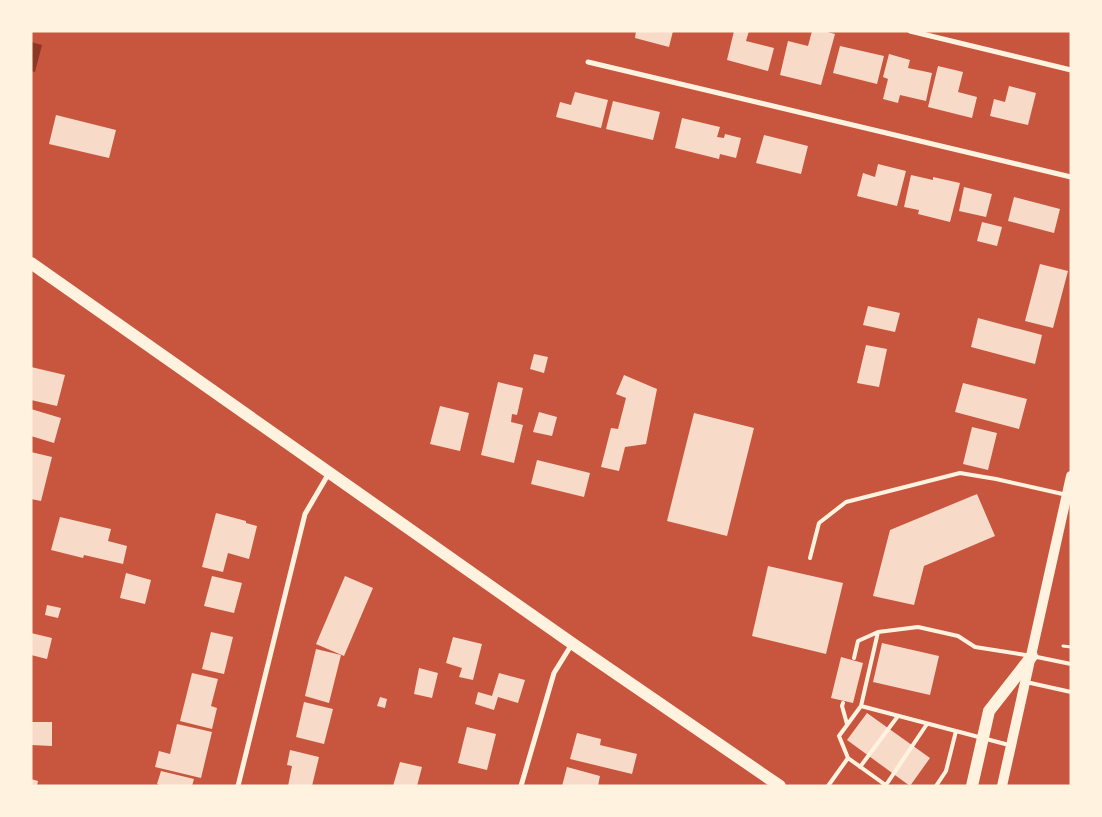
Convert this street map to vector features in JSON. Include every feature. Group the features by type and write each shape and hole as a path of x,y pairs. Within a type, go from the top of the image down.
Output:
{"main road":[{"path":"31,263 573,644 780,786"},
{"path":"1002,786 1071,476"},
{"path":"972,786 989,711 1032,656"}],"street":[{"path":"910,31 1071,70"},
{"path":"588,62 1071,177"},
{"path":"238,786 305,514 329,473"},
{"path":"521,786 554,673 573,644"}],"lane":[{"path":"810,558 819,523 846,502 960,473 996,479 1066,496"},
{"path":"854,658 858,641 878,632 918,627 958,636 974,647 1071,664"},
{"path":"878,632 861,706 838,736 848,758 887,785 927,724"},
{"path":"1026,682 1071,692"},
{"path":"843,703 842,706 847,724"},
{"path":"861,706 1011,746"},
{"path":"860,767 898,716"},
{"path":"936,786 946,771 956,731"},
{"path":"828,786 848,758"}],"path":[{"path":"1063,646 1071,648"}],"shaded area":[{"path":"31,42 42,45 35,72 31,71"}],"building":[{"path":"636,31 673,31 669,47 635,38"},
{"path":"734,31 749,31 746,41 774,48 768,71 727,60"},
{"path":"812,31 824,31 835,34 821,85 780,75 788,41 808,46"},
{"path":"840,46 884,56 877,84 833,73"},
{"path":"889,54 910,60 908,68 932,73 926,101 900,95 898,103 883,99 888,79 883,77"},
{"path":"938,66 963,72 958,92 977,97 972,118 928,107"},
{"path":"1009,86 1036,93 1028,125 990,116 994,99 1005,102"},
{"path":"575,92 608,100 601,128 556,117 560,102 571,105"},
{"path":"613,101 660,112 653,140 606,129"},
{"path":"56,115 116,130 109,158 49,144"},
{"path":"682,118 720,127 717,137 724,138 725,134 741,138 736,158 720,154 719,159 675,148"},
{"path":"764,135 808,146 801,174 756,163"},
{"path":"878,164 906,171 897,206 857,196 863,173 875,177"},
{"path":"911,175 933,180 933,177 960,183 950,222 918,214 919,210 904,207"},
{"path":"964,187 992,194 986,217 959,211"},
{"path":"1014,197 1060,209 1054,233 1008,221"},
{"path":"982,222 1002,227 997,246 977,241"},
{"path":"1040,264 1068,271 1053,328 1025,321"},
{"path":"868,306 900,313 895,332 863,325"},
{"path":"978,318 1042,335 1035,364 971,347"},
{"path":"866,345 887,349 879,387 857,383"},
{"path":"534,354 548,357 544,373 530,369"},
{"path":"31,367 65,375 57,406 31,400"},
{"path":"624,375 657,389 646,444 625,447 619,471 601,467 611,428 618,429 626,398 616,394"},
{"path":"498,382 523,388 517,415 512,414 511,422 523,425 514,463 481,455"},
{"path":"963,383 1027,399 1019,429 955,412"},
{"path":"440,406 469,413 460,451 430,444"},
{"path":"31,409 61,418 54,443 31,436"},
{"path":"539,412 557,417 552,436 533,432"},
{"path":"694,413 754,428 727,536 667,521"},
{"path":"972,427 997,433 988,470 963,464"},
{"path":"31,452 52,457 41,501 31,499"},
{"path":"537,460 590,473 584,497 531,484"},
{"path":"977,494 995,536 924,566 914,605 873,596 890,530"},
{"path":"216,513 257,526 249,559 228,553 223,572 202,567"},
{"path":"60,517 111,529 108,541 127,546 123,564 84,555 83,558 51,550"},
{"path":"768,566 843,583 826,654 752,636"},
{"path":"126,573 151,580 145,604 120,598"},
{"path":"212,576 242,583 234,613 204,606"},
{"path":"345,576 373,588 344,656 316,644"},
{"path":"47,605 61,608 58,618 45,615"},
{"path":"211,632 233,637 224,674 202,669"},
{"path":"31,633 52,638 47,659 31,655"},
{"path":"453,637 482,644 473,680 459,677 462,668 446,663"},
{"path":"882,643 939,656 930,695 873,682"},
{"path":"316,649 341,655 329,703 305,696"},
{"path":"841,657 863,663 853,703 831,698"},
{"path":"419,668 438,673 432,698 414,694"},
{"path":"192,673 218,679 211,706 217,708 212,729 180,721"},
{"path":"499,673 525,680 518,703 498,697 494,710 475,704 478,692 492,696"},
{"path":"380,697 387,699 385,708 377,706"},
{"path":"304,702 333,709 324,744 296,737"},
{"path":"867,713 930,758 910,786 847,740"},
{"path":"31,722 52,722 52,746 31,745"},
{"path":"177,724 212,732 201,778 155,767 159,751 170,754"},
{"path":"467,727 496,734 487,770 458,763"},
{"path":"577,733 601,739 600,745 637,754 632,774 570,759"},
{"path":"290,750 319,757 312,786 288,786 292,766 287,765"},
{"path":"400,762 422,767 417,786 393,786"},
{"path":"567,767 600,776 598,786 562,786"},
{"path":"161,771 194,779 192,786 161,786 157,784"},
{"path":"31,779 38,781 37,786 31,786"}]}
